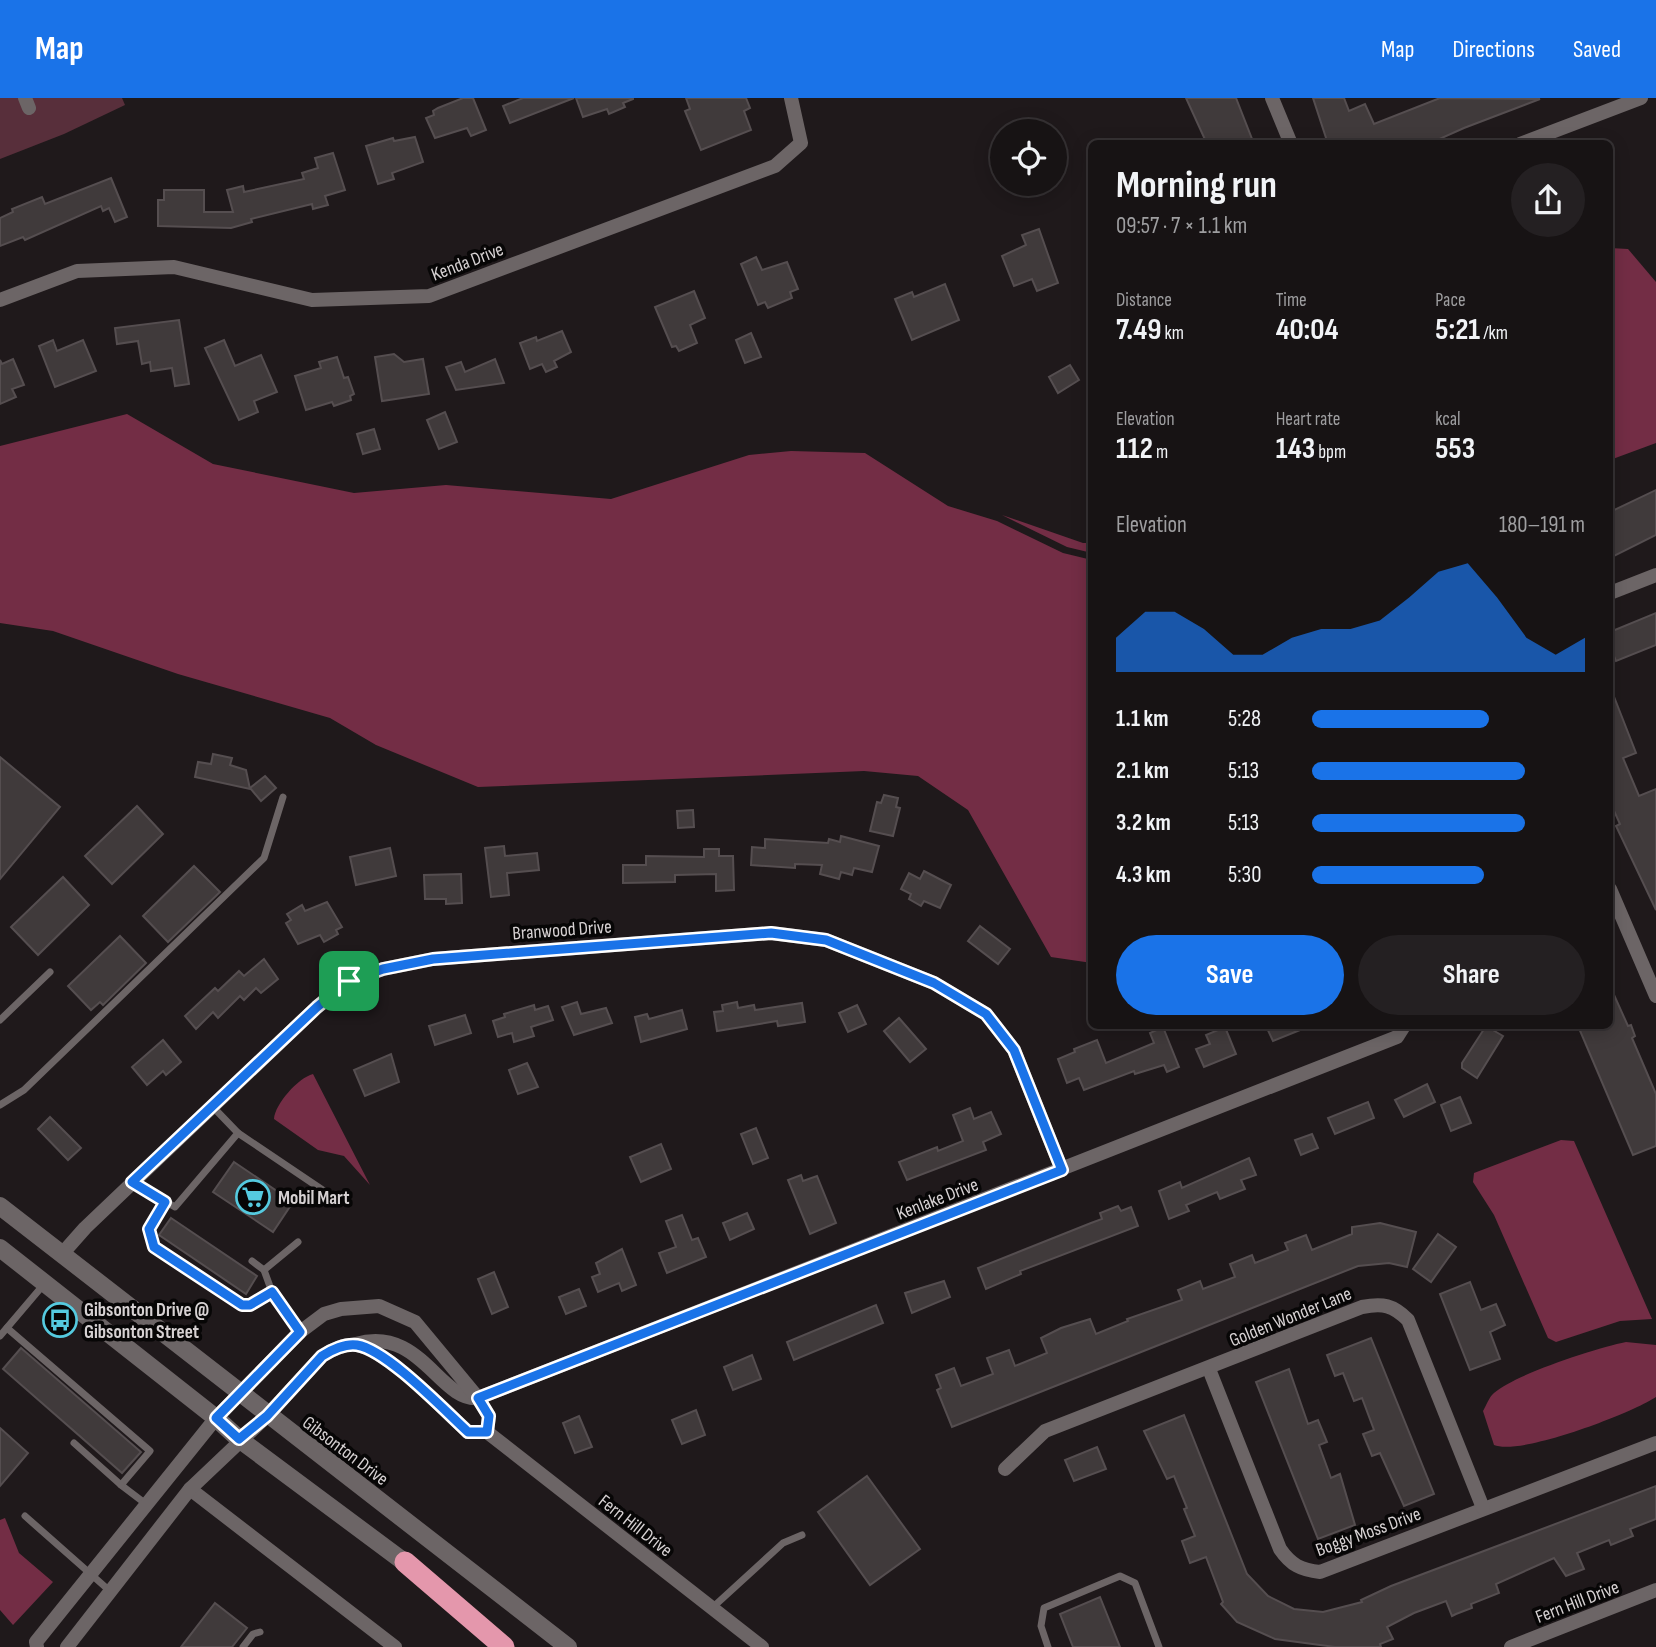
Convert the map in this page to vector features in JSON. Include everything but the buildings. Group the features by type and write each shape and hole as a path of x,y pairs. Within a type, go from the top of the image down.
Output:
{"highway":[{"path":"405,1562 504,1647"}],"main road":[{"name":"Gibsonton Drive","path":"0,1206 267,1416 568,1647"},
{"path":"0,1248 239,1439 514,1647"}],"street":[{"name":"Kenda Drive","path":"0,300 77,271 174,267 312,300 429,296 775,166 802,143 791,98"},
{"path":"1272,98 1289,140"},
{"path":"1529,140 1620,100 1641,98"},
{"path":"1613,592 1656,575"},
{"path":"1613,897 1656,996"},
{"name":"Branwood Drive","path":"62,1254 132,1182 317,1007 349,981 383,969 433,959 771,933 826,940 934,983 986,1014 1014,1050 1062,1170"},
{"name":"Kenlake Drive","path":"478,1398 1397,1037 1402,1029"},
{"name":"Golden Wonder Lane","path":"1005,1469 1045,1431 1362,1307 1381,1304 1396,1308 1408,1320 1483,1508"},
{"path":"37,1647 36,1642 149,1506 216,1418 300,1332 332,1311 379,1306 415,1322 478,1398 489,1416 487,1432"},
{"path":"67,1647 190,1489 332,1349 373,1339 398,1344 462,1394 478,1398"},
{"name":"Fern Hill Drive","path":"356,1344 378,1353 468,1432 487,1432 762,1647"},
{"name":"Boggy Moss Drive","path":"1209,1369 1280,1549 1288,1561 1303,1570 1320,1572 1656,1443"},
{"path":"190,1489 395,1647"},
{"name":"Fern Hill Drive","path":"1511,1647 1656,1590"}],"lane":[{"path":"0,1105 13,1100 24,1090 264,858 283,797"},
{"path":"0,1020 50,972"},
{"path":"212,1107 238,1133 330,1195"},
{"path":"132,1182 175,1207 238,1133"},
{"path":"165,1202 149,1229 154,1247 242,1305 250,1305 272,1292"},
{"path":"264,1269 298,1241"},
{"path":"252,1261 264,1269 272,1292 300,1332"},
{"path":"0,1336 45,1283"},
{"path":"7,1328 150,1451 121,1485"},
{"path":"74,1443 149,1506"},
{"path":"25,1516 111,1592"},
{"path":"711,1608 783,1543 802,1535"},
{"path":"1048,1647 1041,1626 1044,1608 1120,1576 1135,1583 1159,1647"},
{"path":"243,1647 253,1634 260,1632"}],"shaded area":[{"path":"0,98 122,98 125,105 64,134 0,159"},
{"path":"1613,248 1628,249 1656,282 1656,443 1613,459"},
{"path":"127,414 213,464 354,493 446,485 611,499 749,455 791,451 865,453 948,506 997,521 1063,553 1088,559 1088,962 1051,957 968,810 918,776 864,771 478,787 376,745 330,718 178,674 53,631 0,623 0,446"},
{"path":"1002,515 1088,543 1088,552 1067,547"},
{"path":"313,1074 370,1185 344,1156 318,1150 274,1119 278,1106 288,1092"},
{"path":"1561,1140 1574,1141 1652,1319 1620,1321 1556,1342 1548,1338 1494,1215 1473,1182 1474,1173"},
{"path":"1626,1342 1656,1345 1656,1397 1600,1423 1550,1439 1527,1445 1494,1445 1483,1411 1494,1393 1538,1370"},
{"path":"5,1518 19,1553 53,1582 13,1625 0,1610 0,1520"}],"place":[{"name":"Mobil Mart","path":"253,1197"},
{"name":"Gibsonton Drive @ Gibsonton Street","path":"60,1320"}],"route":[{"path":"771,933 826,940 934,983 986,1014 1014,1050 1062,1170 478,1398 489,1416 487,1432 468,1432 378,1353 356,1344 332,1349 322,1356 267,1416 239,1439 216,1418 300,1332 272,1292 250,1305 242,1305 154,1247 149,1229 165,1202 132,1182 317,1007 349,981 383,969 433,959 771,933"}]}
